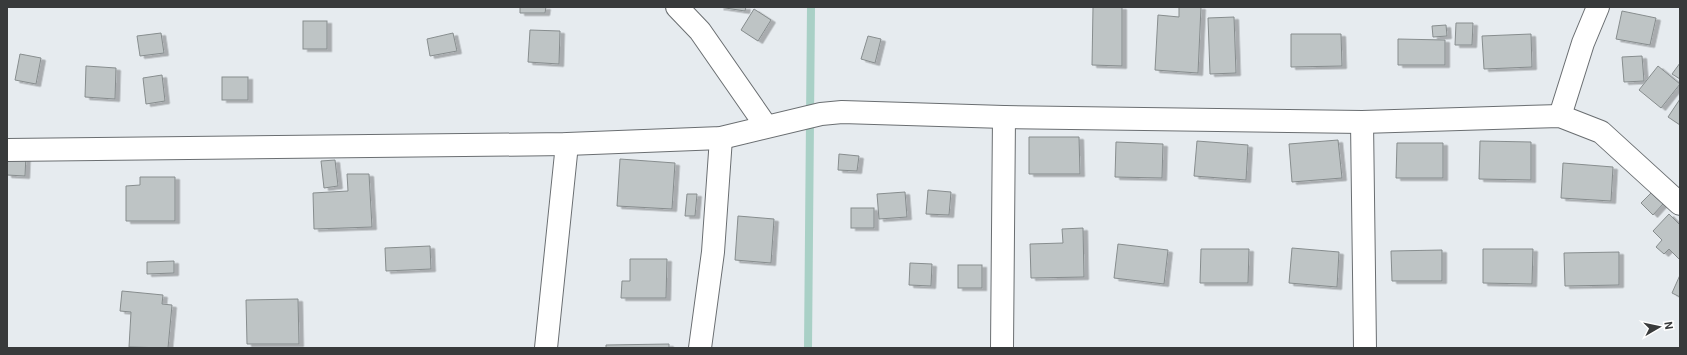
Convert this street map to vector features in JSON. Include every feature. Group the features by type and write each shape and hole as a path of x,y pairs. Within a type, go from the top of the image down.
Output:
{"street":[{"path":"677,7 700,31 766,126"},
{"path":"1560,116 1583,43 1598,7"},
{"path":"7,150 567,144 721,138 793,120 821,114 842,112 1004,117 1362,122 1560,116 1600,132 1680,204"},
{"path":"1002,348 1004,117"},
{"path":"1362,122 1365,348"},
{"path":"700,348 713,252 721,138"},
{"path":"546,348 567,144"}],"building":[{"path":"520,7 546,7 545,13 520,13"},
{"path":"719,7 746,7 745,11"},
{"path":"1093,7 1122,7 1122,66 1092,65"},
{"path":"1179,7 1201,7 1198,73 1155,70 1158,15 1179,17"},
{"path":"754,9 771,20 758,41 741,30"},
{"path":"1622,11 1656,18 1650,45 1616,39"},
{"path":"1234,17 1236,73 1210,74 1208,18"},
{"path":"303,21 327,21 327,49 303,49"},
{"path":"1456,23 1473,23 1472,45 1455,45"},
{"path":"1446,25 1447,36 1433,37 1432,26"},
{"path":"530,30 560,31 559,64 528,62"},
{"path":"161,33 164,53 140,56 137,36"},
{"path":"453,33 457,51 430,56 427,39"},
{"path":"1291,34 1341,34 1342,66 1291,67"},
{"path":"1531,34 1532,67 1484,69 1482,36"},
{"path":"868,36 881,39 875,63 861,59"},
{"path":"1398,39 1445,40 1445,65 1398,65"},
{"path":"20,54 41,58 36,84 15,80"},
{"path":"1642,56 1644,81 1624,82 1622,57"},
{"path":"1680,63 1680,79 1672,74"},
{"path":"86,66 116,68 115,99 85,97"},
{"path":"1658,66 1680,84 1661,108 1639,90"},
{"path":"162,75 165,101 146,104 143,78"},
{"path":"222,77 248,77 248,100 222,100"},
{"path":"1680,99 1680,125 1668,117"},
{"path":"1029,137 1079,137 1080,174 1029,174"},
{"path":"1338,140 1342,178 1292,182 1289,144"},
{"path":"1197,141 1248,145 1246,180 1194,176"},
{"path":"1480,141 1531,142 1531,180 1479,179"},
{"path":"1116,142 1163,144 1162,178 1115,177"},
{"path":"1397,143 1443,143 1443,178 1396,178"},
{"path":"7,154 26,155 25,176 7,175"},
{"path":"839,154 859,156 857,171 838,170"},
{"path":"620,159 675,163 672,209 617,206"},
{"path":"335,160 338,186 324,188 321,161"},
{"path":"1563,163 1613,167 1611,201 1561,198"},
{"path":"347,174 369,174 372,227 314,229 313,193 348,191"},
{"path":"140,177 175,177 175,221 126,221 126,186 140,185"},
{"path":"928,190 951,192 949,215 926,214"},
{"path":"905,192 907,217 879,219 877,194"},
{"path":"1651,193 1663,204 1653,215 1641,203"},
{"path":"687,194 697,194 695,216 685,216"},
{"path":"851,208 874,208 874,228 851,228"},
{"path":"1669,214 1680,225 1680,260 1669,249 1664,254 1656,247 1662,240 1653,231"},
{"path":"738,216 774,219 771,263 735,260"},
{"path":"1083,228 1084,277 1031,278 1030,244 1063,243 1062,229"},
{"path":"1118,244 1168,250 1164,284 1114,278"},
{"path":"430,246 431,269 386,271 385,248"},
{"path":"1292,248 1339,252 1337,287 1289,283"},
{"path":"1201,249 1249,249 1248,283 1200,283"},
{"path":"1483,249 1533,249 1532,284 1483,283"},
{"path":"1442,250 1442,281 1392,281 1391,251"},
{"path":"1619,252 1619,285 1565,286 1564,253"},
{"path":"630,259 667,259 666,298 621,298 622,281 630,281"},
{"path":"174,261 174,273 147,274 147,262"},
{"path":"910,263 932,264 931,286 909,285"},
{"path":"958,265 982,265 982,288 958,288"},
{"path":"1680,275 1680,297 1672,293"},
{"path":"122,291 163,295 162,304 172,305 168,348 129,347 131,312 120,311"},
{"path":"298,299 299,344 247,344 246,300"},
{"path":"669,344 669,348 606,348 606,345"}],"waterway":[{"path":"808,348 811,7"}]}
